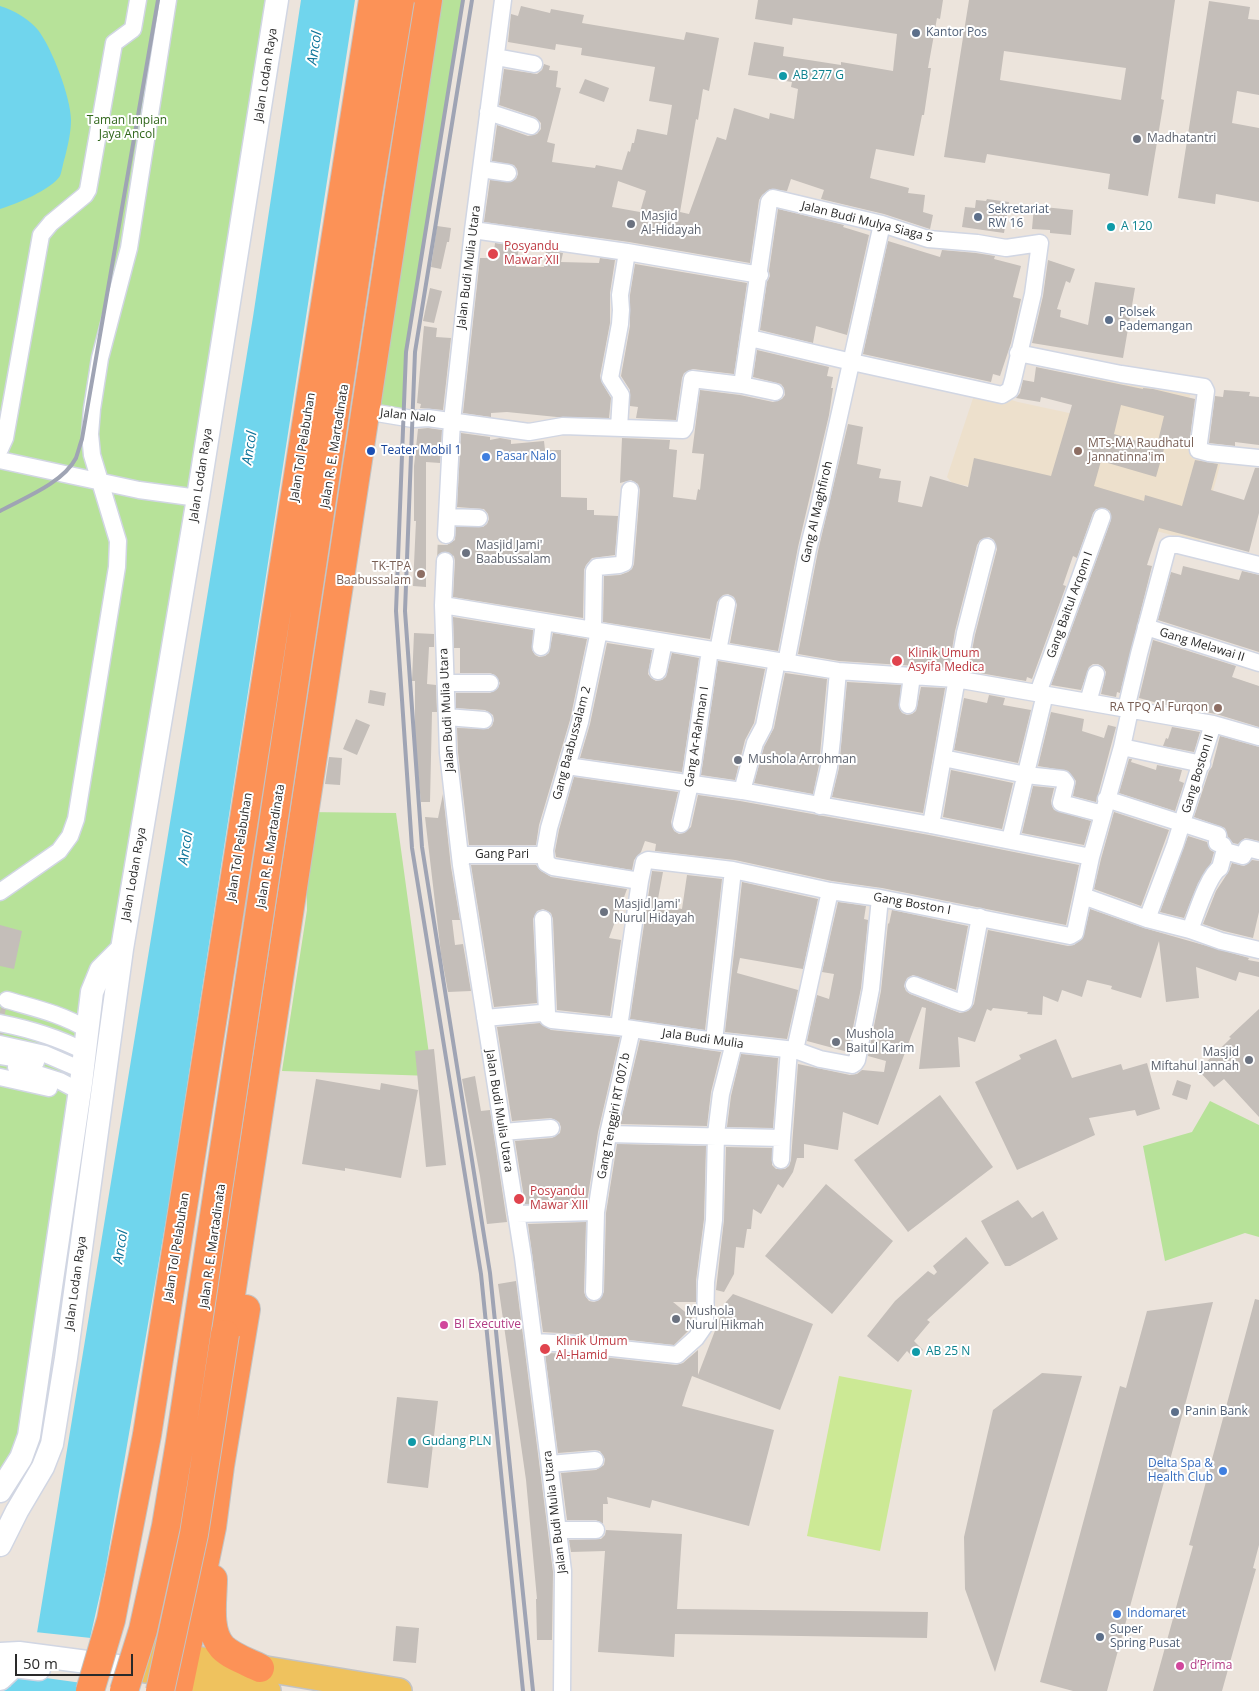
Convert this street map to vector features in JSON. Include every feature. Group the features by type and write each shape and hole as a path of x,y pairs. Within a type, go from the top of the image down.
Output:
{"highway":[{"name":"Jalan Tol Pelabuhan","path":"88,1677 110,1620 147,1435 373,0"},
{"path":"132,1674 166,1526 366,210 400,0"},
{"name":"Jalan R. E. Martadinata","path":"132,1674 180,1463 195,1376 244,1016 406,0"},
{"name":"Jalan R. E. Martadinata","path":"176,1679 194,1534 306,812 428,0"},
{"path":"176,1679 212,1527 307,910 306,812"},
{"path":"180,1463 187,1468 197,1471 220,1466"},
{"path":"212,1527 213,1627 222,1646 264,1680"}],"main road":[{"name":"Jalan Lodan Raya","path":"0,1545 17,1511 43,1467 52,1444 70,1328 122,949 198,498 277,0"},
{"name":"Jalan Lodan Raya","path":"0,1491 21,1458 29,1436 95,982 101,970 122,949"},
{"path":"0,1679 8,1655 88,1677 132,1674 176,1679 264,1680 399,1691"}],"street":[{"path":"0,449 5,438 41,236 50,223 85,195 88,190 114,43 134,29 138,0"},
{"path":"0,892 59,851 70,836 76,819 118,547 98,482 92,455 90,434 92,409 100,358 129,248 168,0"},
{"name":"Jalan Budi Mulia Utara","path":"446,535 452,421 472,230 503,0"},
{"path":"496,57 534,64"},
{"path":"488,112 531,126"},
{"path":"481,169 508,172"},
{"name":"Jalan Budi Mulya Siaga 5","path":"760,275 770,199 773,198 882,224 928,239 977,243 1006,248 1040,243 1032,294 1018,353"},
{"name":"Gang Al Maghfiroh","path":"742,791 755,743 764,726 782,662 882,224"},
{"path":"472,230 627,252 760,275 742,385 775,392"},
{"path":"619,428 621,395 610,378 620,324 620,295 627,252"},
{"path":"750,338 1002,395 1010,390 1018,353 1121,374 1204,388 1206,391 1198,450 1209,453 1259,458"},
{"name":"Jalan Nalo","path":"365,411 529,432 563,426 682,431 685,427 692,379 742,385"},
{"path":"0,460 98,482 198,498"},
{"name":"Gang Baabussalam 2","path":"545,855 549,828 580,722 596,631 594,571 598,567 624,563 630,490"},
{"path":"446,517 479,518"},
{"name":"Gang Baitul Arqom I","path":"1010,840 1026,775 1042,693 1102,517"},
{"name":"Gang Boston I","path":"640,882 642,866 648,860 733,870 830,891 880,898 1070,936 1075,933 1091,857 1122,748 1128,710 1146,627 1166,549 1170,544 1178,545 1259,565"},
{"path":"931,825 956,679 970,611 987,547"},
{"name":"Jalan Budi Mulia Utara","path":"445,561 442,605 448,754 460,855 516,1214 550,1464 563,1571 562,1691"},
{"name":"Gang Ar-Rahman I","path":"681,824 714,651 727,604"},
{"path":"442,605 838,671 956,679 1213,724 1259,737"},
{"path":"541,647 544,622"},
{"name":"Gang Melawai II","path":"1146,627 1259,662"},
{"path":"658,671 664,642"},
{"path":"820,806 832,739 838,671"},
{"path":"1088,702 1096,674"},
{"path":"908,705 912,676"},
{"path":"446,683 490,683"},
{"path":"447,717 484,720"},
{"name":"Gang Boston II","path":"1147,920 1182,824 1213,724"},
{"path":"1122,748 1202,764"},
{"path":"943,758 1026,775 1063,779 1066,783 1061,803 1104,806 1182,824 1218,835 1217,843 1223,845 1225,851 1220,868 1206,887 1190,930"},
{"path":"567,766 742,791 931,825 1091,857"},
{"path":"1225,851 1242,856 1247,848 1259,852"},
{"name":"Gang Pari","path":"460,855 545,855"},
{"path":"545,855 548,866 640,882"},
{"path":"714,1041 733,870"},
{"name":"Gang Tenggiri RT 007.b","path":"594,1292 596,1212 625,1028 640,882"},
{"path":"781,1160 792,1050 830,891"},
{"path":"1083,896 1147,920 1190,930 1221,941 1259,948"},
{"name":"Jala Budi Mulia","path":"543,918 547,1013 548,1018 552,1020 792,1050 820,1059 852,1065 855,1063 871,989 880,898"},
{"path":"914,985 956,1002 964,1002 980,917"},
{"path":"485,1018 541,1013"},
{"path":"3,1023 43,1022 61,1029 82,1066"},
{"path":"3,1023 45,1054 82,1066"},
{"path":"534,1342 575,1344 677,1355 696,1338 705,1325 706,1282 714,1220 716,1135 721,1094 734,1043"},
{"path":"0,1056 36,1062 60,1071 82,1066"},
{"path":"0,1064 37,1073 60,1082 82,1066"},
{"path":"0,1077 44,1086 82,1066"},
{"path":"503,1132 551,1128"},
{"path":"608,1134 782,1138"},
{"path":"516,1214 596,1212"},
{"path":"550,1464 595,1460"},
{"path":"558,1530 596,1530"}],"shaded area":[{"name":"MTs-MA Raudhatul Jannatinna'im","path":"1095,360 1194,379 1178,445 1222,458 1199,542 1156,531 1123,516 1090,507 952,483 947,477 976,389 1018,402 1083,416"}],"green space":[{"name":"Taman Impian Jaya Ancol","path":"0,0 276,0 122,949 101,970 40,1368 0,1491"},
{"path":"428,0 463,0 406,351 404,417 377,413"},
{"path":"305,812 396,813 432,1076 282,1071 307,910"},
{"path":"1210,1101 1259,1125 1259,1237 1245,1233 1165,1261 1143,1146 1192,1132"},
{"path":"839,1376 912,1390 880,1551 807,1536"}],"water":[{"name":"Ancol","path":"301,0 355,0 169,1203 105,1572 78,1691 0,1691 0,1686 10,1687 34,1651 253,317"},
{"path":"0,6 16,12 26,19 38,30 43,38 55,61 64,87 71,120 60,176 41,191 0,209"}],"pier":[{"path":"35,1632 91,1638 82,1683 17,1674 32,1650"}],"building":[{"path":"758,0 943,0 940,19 937,18 928,68 931,68 924,115 922,115 914,156 876,149 870,178 909,188 908,193 925,195 923,212 933,215 930,229 884,214 821,199 824,190 791,179 787,191 770,189 759,200 750,263 629,242 484,222 490,180 511,182 516,179 518,174 514,165 492,161 497,125 528,136 537,134 541,129 541,123 535,117 499,105 504,69 537,74 542,70 544,64 550,66 549,70 558,71 556,87 561,88 547,142 555,144 552,162 595,168 596,165 622,170 628,151 630,152 632,143 634,143 637,129 667,135 672,105 649,101 655,67 581,55 582,48 556,44 555,50 508,42 511,14 518,16 521,6 550,13 551,9 584,15 582,23 684,40 686,32 719,38 709,91 703,89 698,120 696,119 680,212 689,214 717,137 726,140 734,108 769,119 770,113 794,119 798,89 791,87 792,82 748,75 754,42 784,47 783,56 841,65 841,62 893,71 897,34 793,18 792,25 755,19","holes":["618,181 646,191 640,212 612,207"]},
{"path":"969,0 1175,0 1161,99 1164,100 1148,196 1108,189 1110,174 987,154 985,163 944,157","holes":["1004,51 1126,68 1121,100 1000,80"]},
{"path":"1209,1 1250,7 1248,19 1259,20 1259,95 1237,91 1232,123 1259,128 1259,202 1216,194 1215,204 1178,198"},
{"path":"585,79 609,88 604,102 579,93"},
{"path":"987,199 1009,202 1004,233 962,227 965,207 975,208 976,200 986,201"},
{"path":"1034,206 1073,210 1071,235 1050,233 1050,230 1032,229"},
{"path":"778,209 844,225 843,227 869,235 847,335 816,326 813,343 760,330 767,282 770,276 769,271"},
{"path":"437,226 451,228 441,269 431,267"},
{"path":"888,241 940,257 942,250 976,253 995,256 994,259 1021,266 1013,297 1021,299 1011,343 1000,376 993,374 991,382 863,354"},
{"path":"495,243 519,247 516,267 544,267 546,250 563,253 561,262 599,263 600,258 615,260 610,293 610,323 600,376 611,398 609,418 557,417 507,412 491,413 491,417 463,413 480,258 489,258 490,250 494,251"},
{"path":"1048,260 1075,269 1070,283 1066,281 1057,309 1061,310 1060,317 1088,325 1095,282 1135,288 1123,358 1032,343 1043,296"},
{"path":"635,264 747,283 734,374 693,369 684,373 676,420 636,418 638,407 630,406 630,390 621,376 630,326 630,295"},
{"path":"430,288 442,291 434,323 423,321"},
{"path":"424,326 437,328 436,337 451,338 443,410 420,408 421,404 417,403"},
{"path":"757,350 829,367 827,376 833,377 829,415 798,547 778,651 730,643 737,605 734,597 728,594 723,595 717,602 710,639 603,622 604,576 620,575 628,572 634,564 640,490 638,484 631,480 620,483 622,438 670,440 669,449 677,450 673,497 696,500 698,489 700,490 704,454 692,453 700,390 740,395 773,402 782,399 785,395 781,384 753,377"},
{"path":"1036,367 1143,389 1153,389 1195,399 1189,445 1158,441 1164,416 1121,405 1114,434 1164,449 1156,477 1101,461 1094,486 1144,501 1145,495 1182,506 1195,460 1218,464 1211,490 1244,500 1255,468 1259,468 1259,513 1249,552 1159,528 1147,565 1152,566 1120,693 1117,692 1116,697 1101,694 1106,672 1098,664 1093,664 1089,667 1081,690 1051,685 1111,520 1110,511 1105,508 1096,509 1093,513 1077,558 1073,556 1063,585 1066,586 1032,679 1027,677 1026,681 968,671 975,635 997,549 994,540 989,537 980,540 977,545 955,631 949,668 839,661 798,654 818,551 848,424 863,427 857,464 881,469 879,478 901,481 898,502 922,507 930,476 968,487 974,458 1051,476 1072,405 1041,397 1040,402 1016,398 1020,393 1023,380 1034,382"},
{"path":"1224,390 1250,392 1249,396 1259,397 1259,445 1235,442 1235,446 1209,443 1215,396 1223,397"},
{"path":"418,429 442,430 440,463 426,462 426,587 413,586 416,521 414,521 414,466"},
{"path":"461,433 490,437 490,440 500,438 511,440 511,444 544,441 545,450 561,450 561,497 587,498 587,510 594,510 594,515 618,516 615,555 592,558 584,570 583,618 453,597 455,561 454,556 447,551 447,545 455,540 456,527 483,527 489,519 484,509 457,507"},
{"path":"1183,566 1239,580 1242,571 1259,575 1259,652 1158,620 1171,572 1181,575"},
{"path":"453,617 533,630 532,650 539,657 549,653 553,633 587,639 570,720 539,825 536,845 469,845 457,728 488,729 492,726 494,720 493,715 485,710 456,708 456,693 490,693 498,688 500,683 495,675 490,673 460,673 460,648 454,648"},
{"path":"414,633 434,634 434,647 429,647 427,684 436,685 437,712 432,712 430,802 421,802 415,743 415,681 412,681"},
{"path":"1153,640 1236,666 1232,677 1259,686 1259,727 1216,714 1165,705 1139,698"},
{"path":"607,643 652,650 648,674 656,681 666,677 672,653 699,658 682,772 580,758 590,724"},
{"path":"718,661 765,669 754,723 745,740 735,780 701,775"},
{"path":"785,673 827,679 819,765 813,794 754,783 764,747 774,728"},
{"path":"847,682 901,685 899,708 902,713 907,715 916,711 921,687 945,688 923,813 832,797 839,768"},
{"path":"370,690 386,693 384,706 368,703"},
{"path":"989,695 1005,698 1003,705 1031,710 1018,763 954,750 964,698 987,703"},
{"path":"1051,712 1084,719 1082,731 1104,738 1108,725 1116,727 1096,802 1073,796 1076,781 1068,771 1038,766"},
{"path":"356,719 370,725 357,755 343,749"},
{"path":"1172,727 1200,732 1194,752 1163,746 1166,738 1168,739"},
{"path":"1220,736 1259,747 1259,841 1245,838 1238,844 1233,843 1228,837 1225,828 1194,817 1212,767"},
{"path":"329,757 342,758 340,785 325,784"},
{"path":"1129,759 1132,759 1131,762 1156,770 1157,765 1182,770 1179,781 1184,783 1175,811 1119,793"},
{"path":"951,770 1013,783 1002,829 943,817"},
{"path":"574,777 678,792 671,822 674,831 679,834 684,833 691,827 698,795 929,835 1079,865 1066,925 882,888 832,881 735,860 655,851 656,844 645,841 641,852 634,860 632,870 556,857 555,851 559,830"},
{"path":"1033,786 1054,788 1051,801 1054,810 1091,821 1084,845 1022,833"},
{"path":"443,794 451,867 460,920 452,920 455,945 463,944 471,991 448,992 441,954 425,817 438,818"},
{"path":"1114,812 1169,830 1141,906 1094,889"},
{"path":"1188,836 1207,842 1210,850 1214,852 1211,863 1198,883 1184,918 1160,912"},
{"path":"1252,860 1259,861 1259,912 1253,938 1203,924 1216,891 1232,863 1244,866"},
{"path":"471,865 536,865 541,871 551,877 627,889 609,938 621,940 610,1016 557,1010 553,919 551,913 543,909 537,911 533,919 537,1003 494,1007"},
{"path":"652,871 663,872 657,904 682,909 687,875 722,879 705,1030 630,1019"},
{"path":"742,882 818,899 803,969 740,958 737,973 798,990 787,1039 725,1032"},
{"path":"838,902 866,906 864,919 868,920 861,988 848,1052 807,1041 817,995 829,999 834,974 822,972"},
{"path":"1090,909 1144,928 1259,962 1259,977 1239,972 1236,981 1196,967 1199,998 1166,1002 1159,941 1141,998 1111,989 1112,986 1087,980 1082,997 1062,990 1058,1002 1043,996 1042,1015 993,1008 991,1011 987,1009 975,1042 958,1037 960,1067 919,1069 926,1008 922,1007 878,1125 843,1112 838,1150 804,1144 804,1158 797,1158 793,1172 783,1188 778,1184 761,1214 753,1209 751,1229 747,1229 744,1248 736,1247 734,1274 724,1292 716,1290 724,1220 726,1147 772,1148 772,1165 776,1169 785,1169 789,1166 791,1160 798,1064 850,1075 857,1074 862,1070 884,1072 886,1061 868,1056 881,991 888,923 892,910 968,926 956,990 913,975 907,978 904,986 910,994 960,1013 968,1011 974,1004 988,930 1068,946 1074,945 1083,938"},
{"path":"0,925 22,931 14,969 0,966"},
{"name":"Masjid Miftahul Jannah","path":"1259,1009 1259,1117 1224,1079 1214,1087 1198,1070"},
{"path":"540,1023 551,1030 620,1037 598,1132 587,1202 525,1204 515,1141 552,1138 560,1133 561,1127 559,1122 551,1118 512,1121 497,1027"},
{"path":"1056,1039 1072,1078 1121,1064 1123,1070 1147,1063 1160,1109 1137,1116 1135,1110 1089,1118 1095,1135 1017,1170 975,1082 1021,1059 1019,1055"},
{"path":"640,1040 721,1052 711,1092 707,1126 620,1124"},
{"path":"434,1049 446,1165 426,1167 415,1051"},
{"path":"741,1054 778,1058 773,1128 727,1127 731,1096"},
{"path":"475,1076 481,1111 490,1110 507,1222 487,1224 462,1079"},
{"path":"316,1079 380,1090 381,1083 418,1090 401,1178 345,1168 345,1171 302,1164"},
{"path":"1177,1080 1191,1085 1187,1100 1172,1095"},
{"path":"940,1095 993,1167 908,1232 854,1160"},
{"path":"617,1144 706,1146 704,1219 696,1281 696,1302 673,1302 695,1322 674,1345 543,1332 528,1224 586,1222 584,1292 589,1301 599,1300 604,1292 606,1213"},
{"path":"826,1184 893,1241 832,1314 765,1256"},
{"path":"1018,1200 1032,1218 1043,1211 1058,1239 1010,1266 1005,1266 981,1221"},
{"path":"966,1237 989,1263 927,1320 930,1322 914,1341 923,1350 914,1358 907,1351 898,1362 867,1336 895,1301 928,1271 934,1275 937,1272 933,1266"},
{"path":"516,1281 553,1572 552,1640 537,1640 537,1599 526,1480 498,1284"},
{"path":"733,1294 813,1324 780,1410 692,1376 686,1393 682,1406 774,1430 749,1526 652,1500 650,1508 607,1497 608,1504 603,1504 603,1524 596,1520 567,1520 561,1473 596,1470 604,1465 605,1459 600,1451 595,1450 558,1453 545,1353 574,1354 676,1365 683,1363 698,1350 698,1375 726,1302"},
{"path":"1255,1299 1259,1300 1259,1545 1253,1568 1256,1569 1222,1691 1153,1691 1193,1546 1189,1545"},
{"path":"1213,1302 1107,1691 1073,1691 1040,1682 1120,1386 1126,1388 1147,1311"},
{"path":"1042,1373 1082,1376 995,1672 965,1589 964,1537 993,1410"},
{"name":"Gudang PLN","path":"397,1397 438,1401 428,1488 387,1483"},
{"path":"606,1530 682,1534 677,1609 928,1612 927,1638 675,1634 674,1657 598,1652 605,1551 571,1552 569,1540 601,1539 605,1535"},
{"path":"396,1626 419,1628 416,1663 393,1661"}],"tunnel":[{"path":"445,561 446,535"},
{"path":"0,1012 5,1013"}],"railway":[{"path":"0,511 42,489 62,475 76,458 82,439 158,0"},
{"path":"463,0 406,352 396,611 412,848 481,1274 523,1691"},
{"path":"472,0 415,352 405,611 422,847 490,1273 533,1691"}],"place":[{"name":"Kantor Pos","path":"916,33"},
{"name":"AB 277 G","path":"783,76"},
{"name":"Madhatantri","path":"1137,139"},
{"name":"Sekretariat RW 16","path":"978,217"},
{"name":"Masjid Al-Hidayah","path":"631,224"},
{"name":"A 120","path":"1111,227"},
{"name":"Posyandu Mawar XII","path":"493,254"},
{"name":"Polsek Pademangan","path":"1109,320"},
{"name":"Teater Mobil 1","path":"371,451"},
{"name":"MTs-MA Raudhatul Jannatinna'im","path":"1078,451"},
{"name":"Pasar Nalo","path":"486,457"},
{"name":"Masjid Jami' Baabussalam","path":"466,553"},
{"name":"TK-TPA Baabussalam","path":"421,574"},
{"name":"Klinik Umum Asyifa Medica","path":"897,661"},
{"name":"RA TPQ Al Furqon","path":"1218,708"},
{"name":"Mushola Arrohman","path":"738,760"},
{"name":"Masjid Jami' Nurul Hidayah","path":"604,912"},
{"name":"Mushola Baitul Karim","path":"836,1042"},
{"name":"Masjid Miftahul Jannah","path":"1249,1060"},
{"name":"Posyandu Mawar XIII","path":"519,1199"},
{"name":"Mushola Nurul Hikmah","path":"676,1319"},
{"name":"BI Executive","path":"444,1325"},
{"name":"Klinik Umum Al-Hamid","path":"545,1349"},
{"name":"AB 25 N","path":"916,1352"},
{"name":"Panin Bank","path":"1175,1412"},
{"name":"Gudang PLN","path":"412,1442"},
{"name":"Delta Spa & Health Club","path":"1223,1471"},
{"name":"Indomaret","path":"1117,1614"},
{"name":"Super Spring Pusat","path":"1100,1637"},
{"name":"d’Prima","path":"1180,1666"}]}
